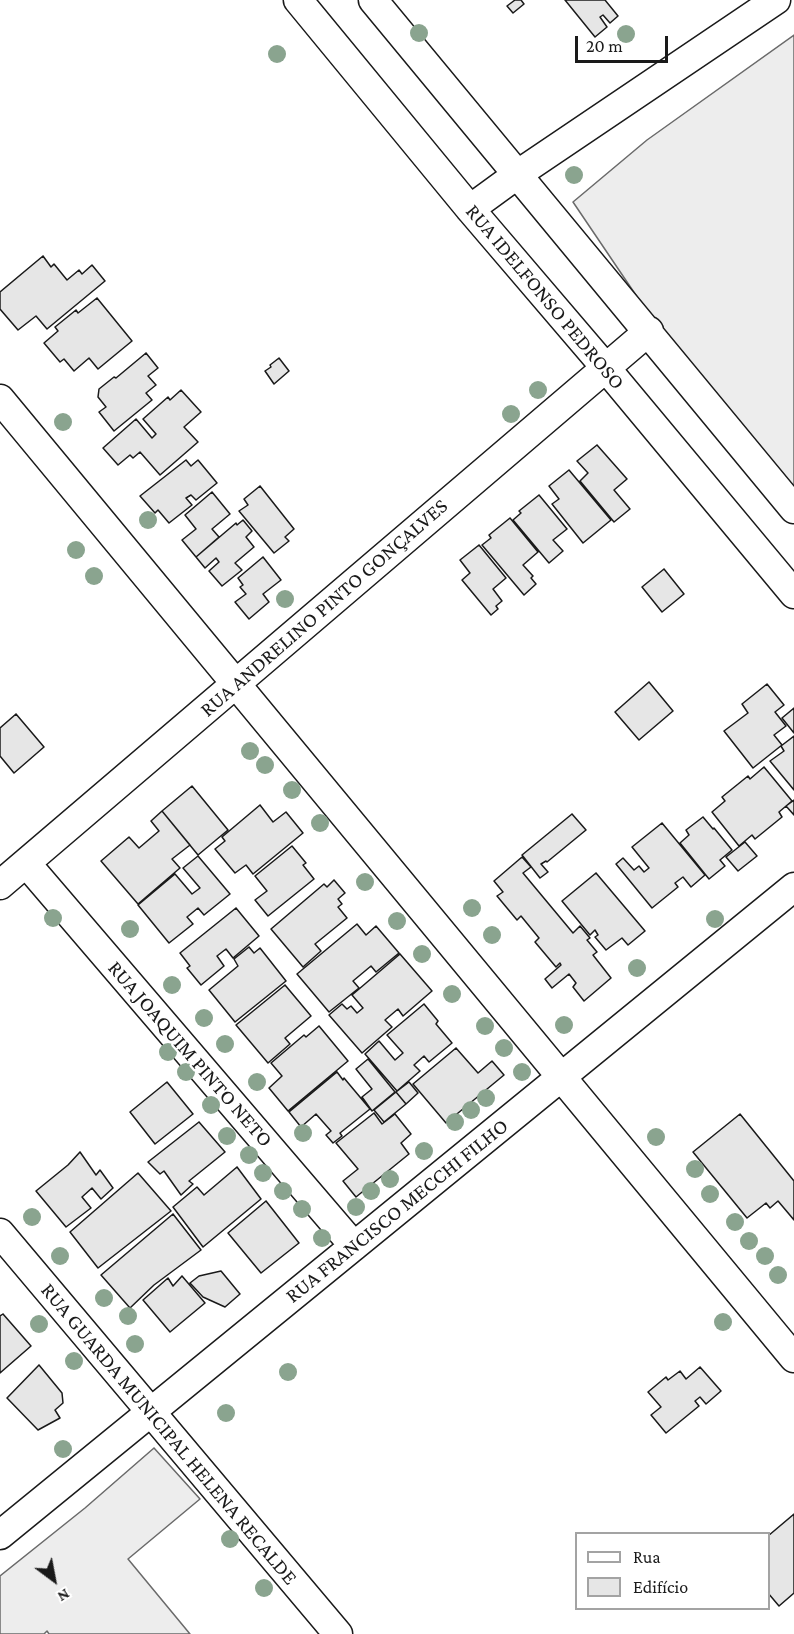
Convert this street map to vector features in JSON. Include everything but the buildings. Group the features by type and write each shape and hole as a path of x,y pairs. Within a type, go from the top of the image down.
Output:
{"street":[{"name":"RUA IDELFONSO PEDROSO","path":"298,0 470,209 794,594"},
{"path":"373,0 794,509"},
{"path":"470,209 518,174 776,0"},
{"name":"RUA ANDRELINO PINTO GONÇALVES","path":"0,885 605,367 649,332"},
{"path":"0,399 794,1358"},
{"name":"RUA JOAQUIM PINTO NETO","path":"26,863 354,1246"},
{"name":"RUA FRANCISCO MECCHI FILHO","path":"0,1535 794,887"},
{"name":"RUA GUARDA MUNICIPAL HELENA RECALDE","path":"0,1233 338,1634"}],"shaded area":[{"path":"794,35 794,495 675,353 573,202 647,140"},
{"path":"154,1448 200,1499 128,1559 190,1634 49,1634 47,1631 44,1634 0,1634 0,1576 85,1508"}]}
